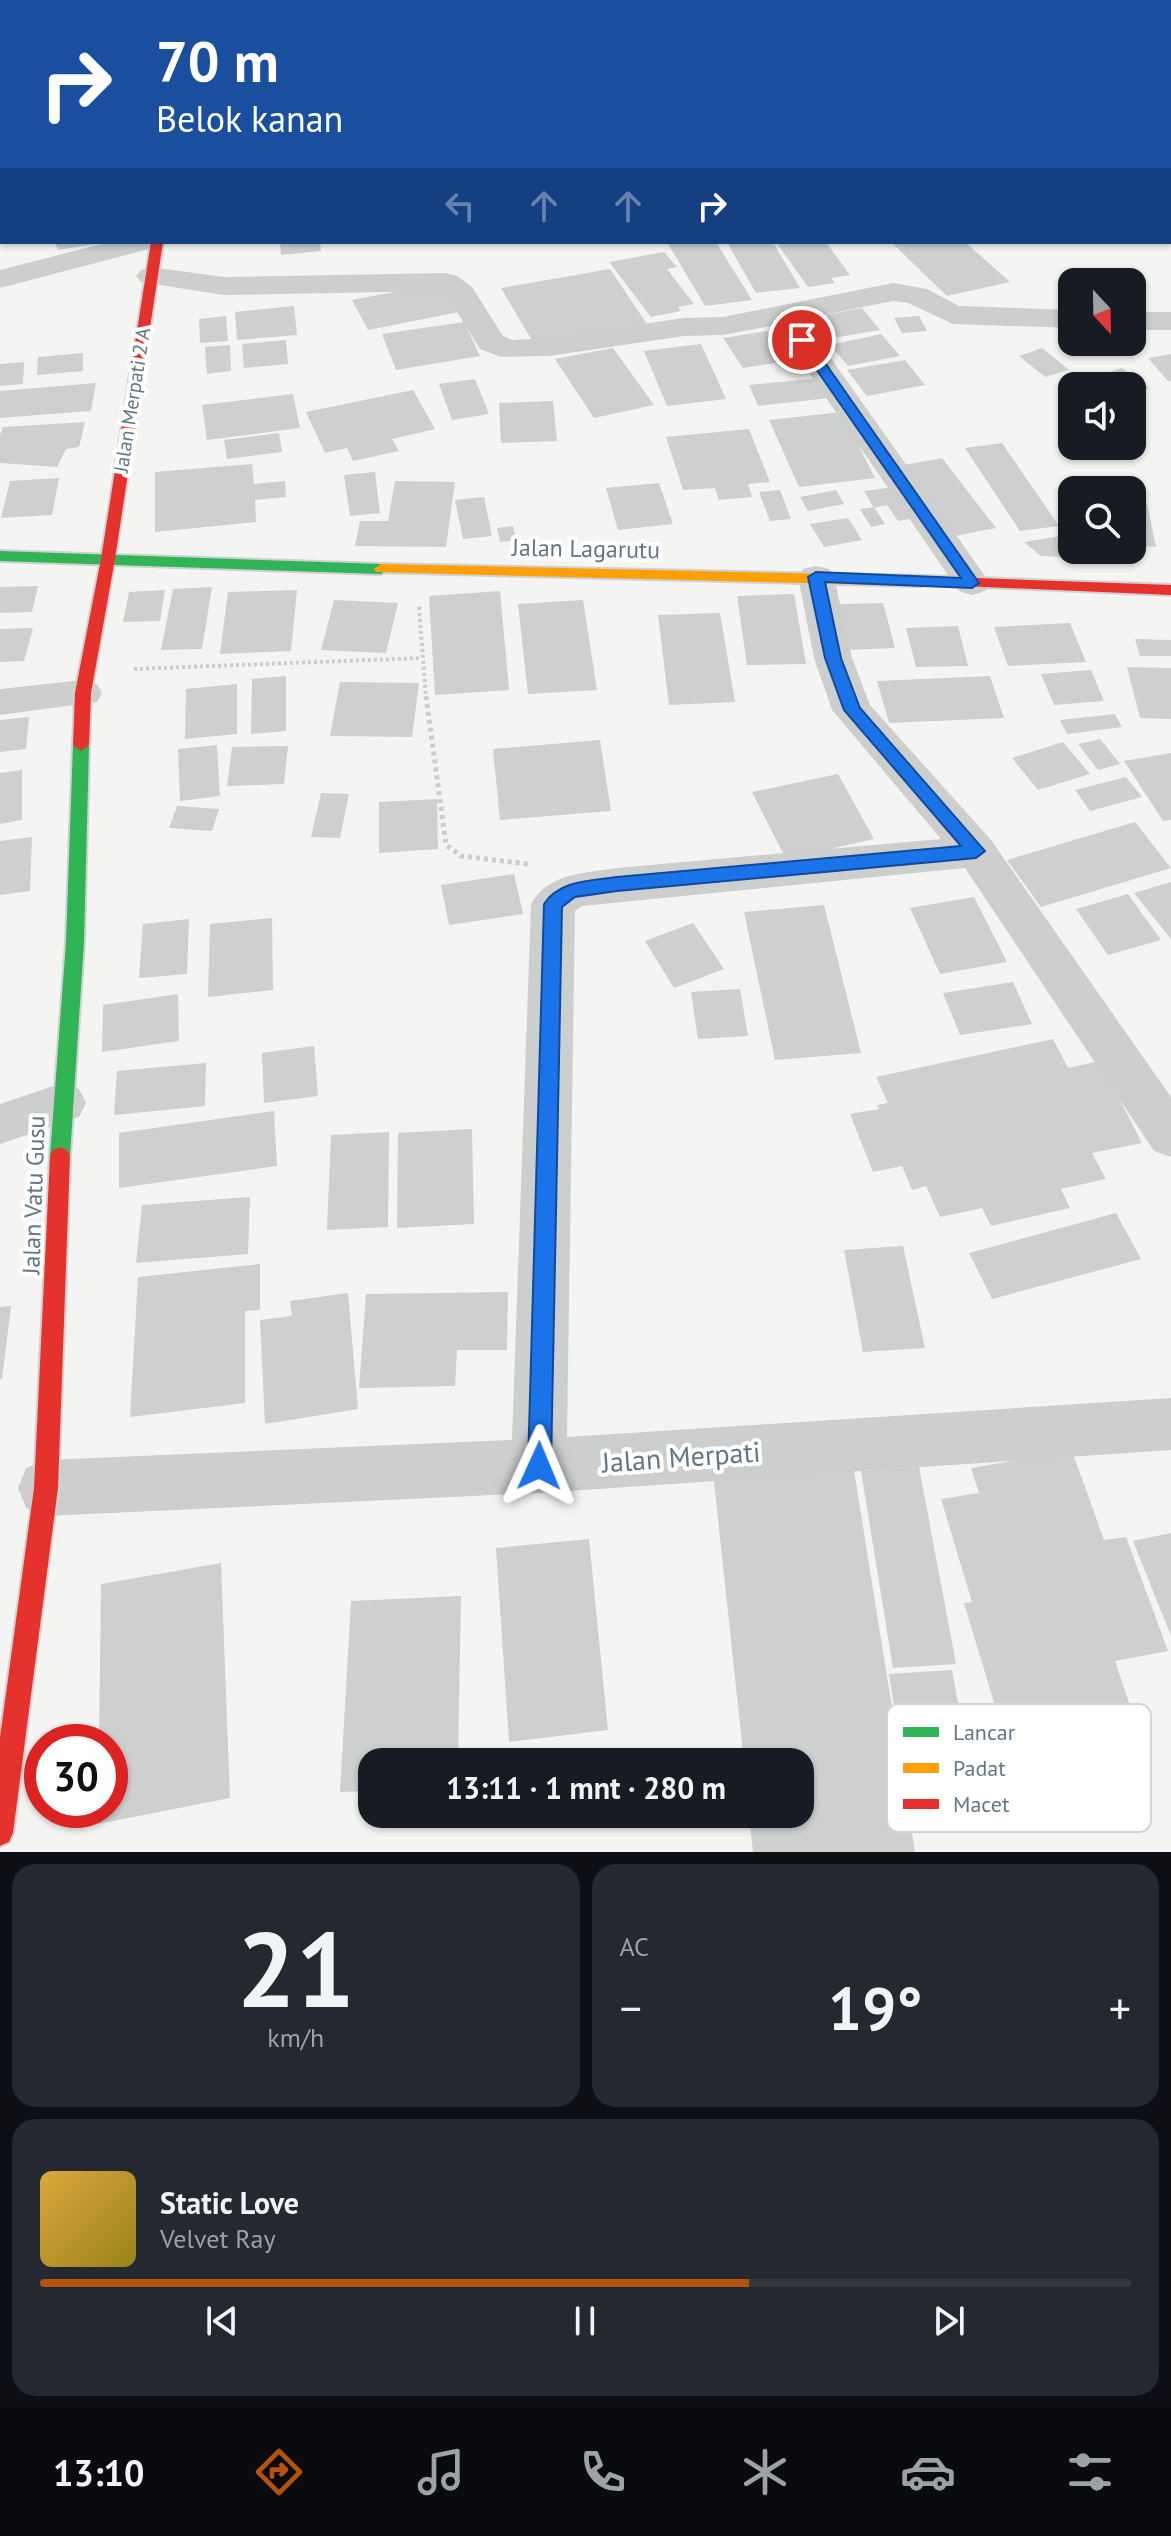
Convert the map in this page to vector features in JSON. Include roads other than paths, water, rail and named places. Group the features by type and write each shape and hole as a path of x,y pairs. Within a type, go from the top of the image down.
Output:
{"street":[{"path":"0,279 135,244"},
{"name":"Jalan Merpati 2 A","path":"108,559 157,244"},
{"path":"151,276 224,286 446,282 461,293 491,342 501,348 549,347 785,316 893,292 916,295 953,315 1058,319"},
{"path":"785,316 972,583"},
{"path":"1146,321 1171,321"},
{"name":"Jalan Lagarutu","path":"0,556 418,570 816,577 1171,590"},
{"name":"Jalan Vatu Gusu","path":"0,1833 46,1488 62,1103 75,942 86,682 108,559"},
{"path":"816,577 833,658 852,710 976,851 1171,1136"},
{"path":"0,702 86,682"},
{"path":"539,1466 553,904 571,891 617,884 976,851"},
{"path":"0,1124 62,1103"},
{"name":"Jalan Merpati","path":"46,1488 539,1466 1171,1424"}]}
